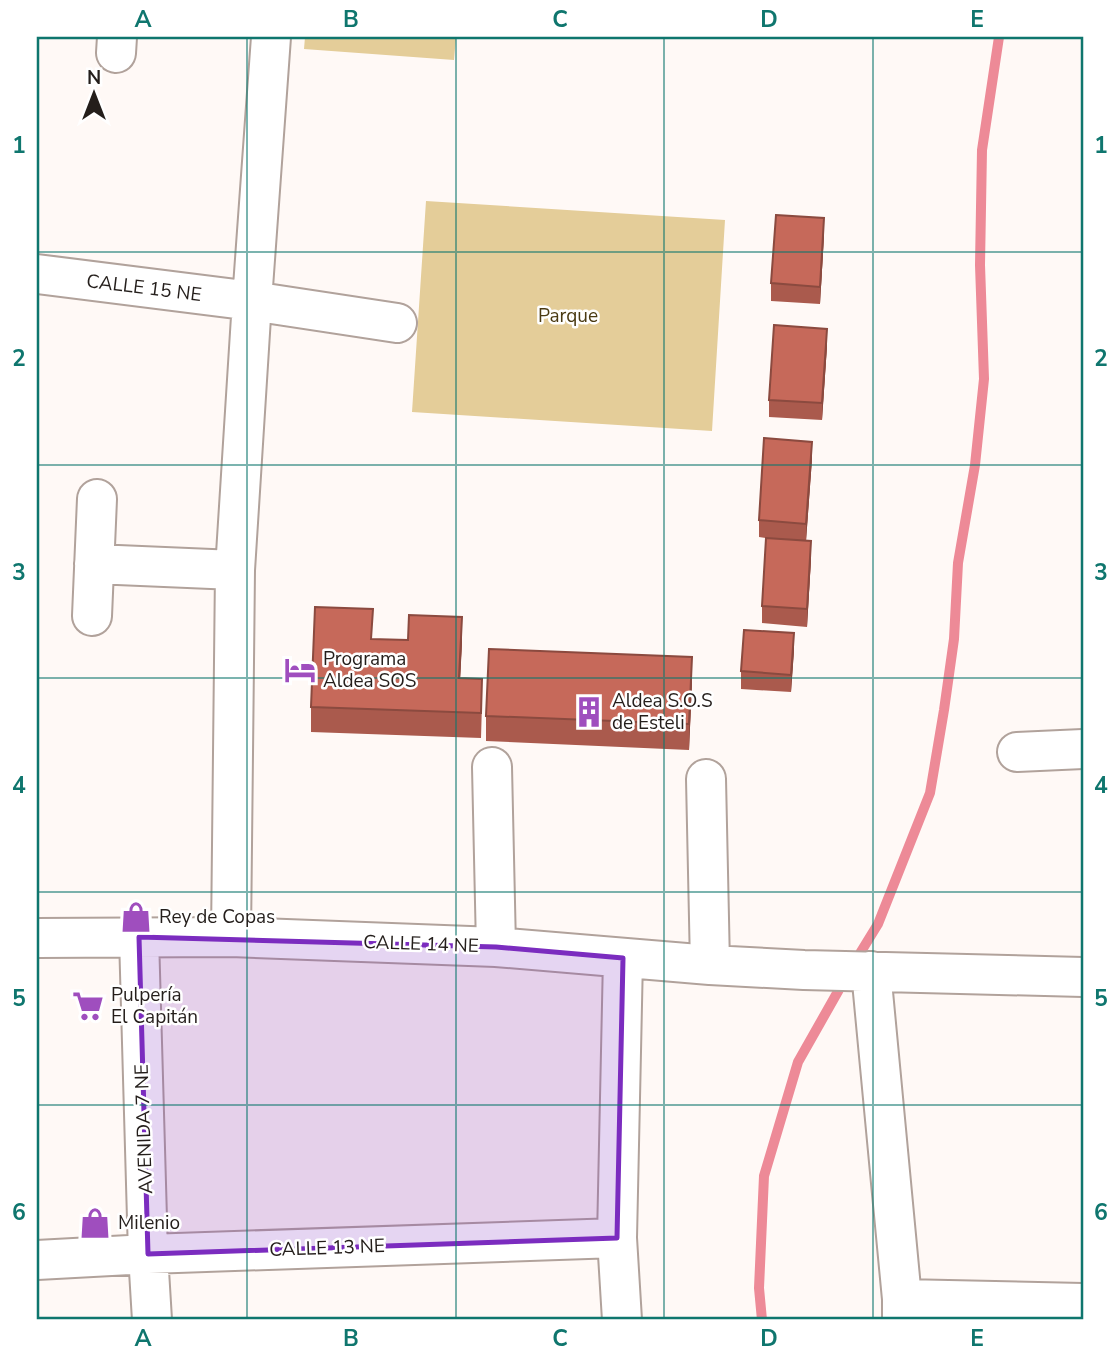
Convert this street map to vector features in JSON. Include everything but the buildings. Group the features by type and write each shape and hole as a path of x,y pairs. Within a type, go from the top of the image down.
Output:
{"street":[{"path":"231,937 235,570 251,301 271,37"},
{"name":"CALLE 15 NE","path":"37,274 251,301 397,323"},
{"path":"92,616 97,499"},
{"path":"94,564 235,570"},
{"path":"1017,752 1083,749"},
{"path":"492,767 496,947"},
{"path":"706,779 710,965"},
{"name":"AVENIDA 7 NE","path":"139,937 152,1320"},
{"name":"CALLE 14 NE","path":"37,938 231,937 496,947 804,970 1083,977"},
{"path":"622,1320 617,1238 623,958"},
{"path":"864,971 902,1309 1083,1303"},
{"name":"CALLE 13 NE","path":"37,1260 617,1238"}],"highlighted area":[{"path":"139,937 496,947 623,958 617,1238 148,1254"}],"green space":[{"path":"305,37 456,37 454,60 304,49"},
{"name":"Parque","path":"426,201 725,220 712,431 412,412"}],"waterway":[{"path":"854,963 878,924 930,793 944,710 954,639 958,563 975,465 984,379 980,265 982,150 999,37"},
{"path":"762,1320 759,1288 764,1176 798,1062 845,979"}],"place":[{"name":"Programa Aldea SOS","path":"300,670"},
{"name":"Aldea S.O.S de Esteli","path":"589,712"},
{"name":"Rey de Copas","path":"136,917"},
{"name":"Pulpería El Capitán","path":"88,1006"},
{"name":"Milenio","path":"95,1223"}]}
